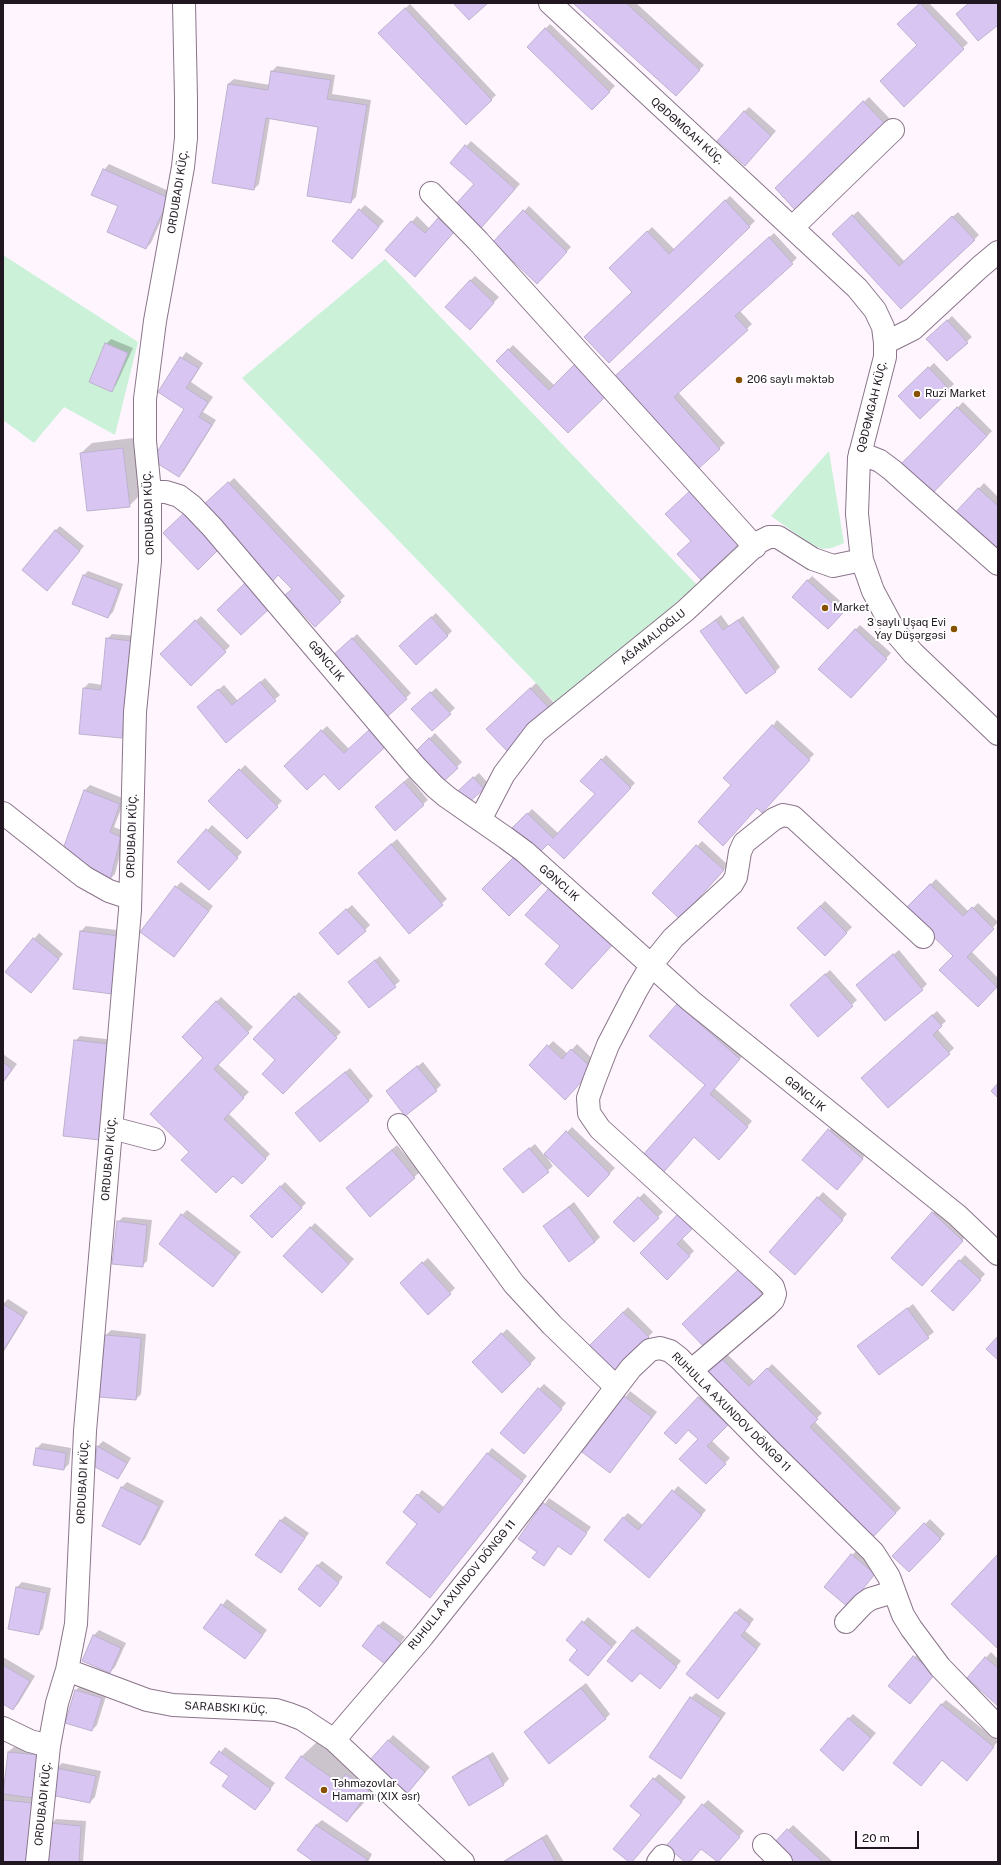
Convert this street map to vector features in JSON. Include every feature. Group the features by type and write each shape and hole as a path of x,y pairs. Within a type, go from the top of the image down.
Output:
{"street":[{"name":"ORDUBADI KÜÇ.","path":"67,1670 76,1624 85,1431 112,1128 130,898 135,712 150,561 150,492 145,441 145,399 155,321 183,167 186,138 184,3"},
{"name":"QƏDƏMGAH KÜÇ.","path":"550,3 635,83 793,227 866,298 875,310 882,327 885,343 883,370 868,417 860,453 857,486 857,514 862,560 873,591 895,632 914,653 998,734"},
{"path":"793,227 893,130"},
{"path":"431,193 478,241 754,547"},
{"path":"885,343 914,329 998,252"},
{"path":"860,453 880,461 892,470 998,564"},
{"name":"GƏNCLIK","path":"150,492 166,492 179,496 192,506 212,527 415,766 447,797 525,852 692,1001 957,1215 998,1254"},
{"path":"480,820 504,774 536,732 685,611 754,547 769,537 778,537 824,564 833,566 862,560"},
{"path":"3,812 84,877 109,891 130,898"},
{"path":"692,1370 773,1300 775,1294 773,1286 600,1129 589,1113 588,1098 608,1045 652,964 683,926 732,884 736,877 740,852 744,843 774,818 783,815 793,817 923,937"},
{"path":"399,1125 514,1284 552,1325 616,1387"},
{"path":"112,1128 154,1140"},
{"name":"RUHULLA AXUNDOV DÖNGƏ 11","path":"334,1740 423,1636 494,1547 631,1368 650,1350 660,1348 670,1351 692,1370 766,1448 872,1552 889,1577 893,1592 903,1616 911,1628 940,1667 998,1727"},
{"path":"846,1622 863,1604 870,1599 893,1592"},
{"path":"3,1728 30,1741 48,1746 57,1703 67,1670"},
{"name":"SARABSKI KÜÇ.","path":"67,1670 147,1700 173,1705 276,1710 302,1719 334,1740 463,1862"},
{"name":"ORDUBADI KÜÇ.","path":"37,1862 48,1746"},
{"path":"764,1846 781,1862"}],"green space":[{"path":"3,255 138,342 115,435 64,407 34,443 3,420"},
{"path":"385,259 697,585 557,705 242,378"},
{"path":"829,451 844,543 832,548 822,549 809,543 771,516"}],"building":[{"path":"453,3 488,3 469,20"},
{"path":"573,3 626,3 700,70 676,96"},
{"path":"920,3 964,49 904,107 880,81 917,45 897,24"},
{"path":"969,3 998,3 998,25 978,41 956,14"},
{"path":"405,8 492,100 466,125 378,33"},
{"path":"545,28 610,92 592,110 527,47"},
{"path":"271,71 331,80 327,99 367,105 351,203 307,196 318,127 266,118 254,190 212,183 228,84 268,90"},
{"path":"863,101 885,124 796,211 775,188"},
{"path":"744,111 771,136 745,166 717,141"},
{"path":"465,145 515,189 481,228 455,205 474,184 450,163"},
{"path":"103,169 169,198 146,249 107,232 118,206 91,195"},
{"path":"725,200 750,227 609,363 584,337 632,292 609,268 647,231 669,254"},
{"path":"359,209 379,227 352,259 332,241"},
{"path":"523,210 567,252 537,284 493,242"},
{"path":"852,215 899,266 952,216 975,240 901,309 832,234"},
{"path":"438,218 454,232 415,277 385,250 411,221 425,233"},
{"path":"769,237 793,264 735,316 748,330 674,397 720,449 698,469 615,376"},
{"path":"470,280 494,303 470,330 445,307"},
{"path":"947,320 968,343 947,361 926,339"},
{"path":"105,343 128,353 112,392 89,382"},
{"path":"508,349 549,390 576,363 608,394 568,433 496,361"},
{"path":"180,357 199,368 186,388 208,402 199,417 212,425 179,477 152,460 184,409 158,392"},
{"path":"928,367 950,390 920,419 898,396"},
{"path":"957,407 987,436 930,496 899,466"},
{"path":"123,448 130,507 87,511 80,453"},
{"path":"228,482 341,602 315,627 285,595 292,589 278,575 272,582 201,507"},
{"path":"978,488 998,506 998,557 953,515"},
{"path":"691,490 741,542 701,580 677,554 691,541 665,514"},
{"path":"184,513 218,550 198,570 163,533"},
{"path":"55,530 80,551 47,591 22,570"},
{"path":"83,575 119,589 108,618 72,604"},
{"path":"807,580 843,613 828,629 792,597"},
{"path":"245,583 269,609 241,635 217,610"},
{"path":"431,617 448,636 416,665 399,646"},
{"path":"195,620 226,652 191,686 160,654"},
{"path":"716,620 723,630 738,620 776,672 746,694 700,631"},
{"path":"855,629 887,659 851,698 818,669"},
{"path":"106,638 132,641 122,738 79,734 83,688 101,690"},
{"path":"352,638 407,699 388,716 332,656"},
{"path":"260,682 276,701 226,743 197,707 218,689 232,705"},
{"path":"530,688 551,710 507,751 486,729"},
{"path":"430,692 451,714 432,731 411,709"},
{"path":"772,725 810,760 762,813 757,808 723,846 698,822 731,785 723,778"},
{"path":"321,730 344,753 369,730 385,747 339,790 324,774 307,790 284,766"},
{"path":"429,738 458,768 443,782 414,753"},
{"path":"601,759 631,788 564,859 548,844 537,855 510,830 527,813 553,838 595,794 580,781"},
{"path":"239,769 278,807 247,839 208,801"},
{"path":"473,777 484,789 468,803 457,792"},
{"path":"404,782 424,805 395,831 375,807"},
{"path":"84,790 120,804 110,832 121,837 110,880 63,849"},
{"path":"206,829 238,858 209,890 177,862"},
{"path":"391,844 443,905 409,934 358,873"},
{"path":"696,845 724,870 680,919 652,893"},
{"path":"517,854 544,881 509,916 482,889"},
{"path":"930,884 963,916 972,907 994,929 967,957 997,987 978,1007 939,970 953,956 905,909"},
{"path":"175,886 209,911 174,957 140,932"},
{"path":"551,886 614,943 572,989 545,964 560,946 525,915"},
{"path":"820,906 847,933 825,956 797,928"},
{"path":"346,909 366,931 338,955 319,933"},
{"path":"80,931 119,936 112,994 73,989"},
{"path":"33,938 59,959 31,993 5,972"},
{"path":"893,954 923,990 885,1021 856,985"},
{"path":"375,960 396,987 369,1008 348,982"},
{"path":"825,974 853,1006 818,1037 790,1005"},
{"path":"294,996 337,1038 283,1094 262,1074 275,1060 253,1039"},
{"path":"216,1001 249,1033 214,1069 244,1098 224,1119 266,1159 242,1184 233,1176 216,1193 181,1160 189,1152 150,1114 203,1058 182,1037"},
{"path":"677,1004 740,1059 710,1094 748,1127 719,1160 694,1137 662,1174 642,1156 705,1085 649,1036"},
{"path":"932,1015 942,1026 933,1035 950,1054 888,1108 861,1078"},
{"path":"74,1040 110,1044 100,1140 63,1136"},
{"path":"547,1045 562,1059 571,1049 593,1069 565,1100 529,1065"},
{"path":"3,1062 12,1069 3,1082"},
{"path":"417,1066 437,1091 405,1116 386,1091"},
{"path":"345,1072 369,1101 320,1142 295,1113"},
{"path":"998,1083 998,1098 991,1091"},
{"path":"828,1129 863,1159 837,1190 802,1160"},
{"path":"566,1131 610,1174 588,1197 544,1154"},
{"path":"529,1148 549,1172 523,1193 503,1169"},
{"path":"392,1150 415,1178 370,1217 346,1188"},
{"path":"280,1186 302,1208 272,1238 250,1216"},
{"path":"638,1197 659,1218 634,1242 613,1222"},
{"path":"817,1197 843,1220 795,1275 769,1252"},
{"path":"569,1207 595,1242 569,1262 543,1226"},
{"path":"932,1212 963,1241 922,1286 891,1258"},
{"path":"181,1214 236,1257 213,1287 159,1244"},
{"path":"678,1214 693,1228 677,1244 690,1256 667,1280 640,1253"},
{"path":"117,1221 147,1225 143,1267 112,1264"},
{"path":"310,1227 349,1264 322,1293 283,1256"},
{"path":"959,1260 981,1280 953,1311 931,1291"},
{"path":"422,1262 451,1294 428,1315 400,1283"},
{"path":"739,1269 763,1295 706,1349 682,1324"},
{"path":"3,1304 24,1317 3,1351"},
{"path":"907,1308 929,1338 879,1375 857,1346"},
{"path":"623,1312 649,1337 613,1374 587,1348"},
{"path":"501,1333 531,1364 502,1393 472,1362"},
{"path":"105,1335 141,1338 136,1400 99,1397"},
{"path":"998,1336 998,1360 986,1349"},
{"path":"720,1357 749,1386 767,1368 818,1419 810,1427 896,1513 873,1537 706,1371"},
{"path":"538,1388 562,1409 524,1454 500,1433"},
{"path":"624,1396 652,1417 610,1473 582,1452"},
{"path":"698,1397 728,1425 707,1446 726,1464 706,1484 679,1459 698,1439 688,1430 676,1444 664,1433"},
{"path":"97,1446 127,1463 118,1479 95,1467"},
{"path":"36,1448 66,1453 64,1470 33,1465"},
{"path":"487,1453 523,1481 430,1598 386,1563 417,1524 403,1512 417,1494 439,1513"},
{"path":"121,1487 159,1506 140,1545 102,1526"},
{"path":"672,1490 702,1515 649,1578 604,1540 623,1517 638,1530"},
{"path":"543,1503 587,1533 571,1555 558,1546 544,1566 532,1558 537,1552 518,1539"},
{"path":"280,1520 305,1538 281,1573 255,1555"},
{"path":"924,1523 941,1539 909,1572 892,1556"},
{"path":"851,1554 875,1574 848,1607 824,1587"},
{"path":"998,1554 998,1649 951,1604"},
{"path":"317,1565 339,1583 320,1607 298,1589"},
{"path":"16,1587 47,1593 39,1635 8,1629"},
{"path":"221,1604 263,1635 245,1659 203,1628"},
{"path":"735,1612 750,1624 741,1636 757,1649 718,1699 686,1674"},
{"path":"582,1621 612,1647 588,1676 569,1660 577,1650 566,1640"},
{"path":"378,1625 401,1643 385,1664 362,1646"},
{"path":"632,1630 677,1667 660,1689 640,1673 632,1682 607,1661"},
{"path":"93,1635 121,1648 110,1673 82,1661"},
{"path":"913,1656 935,1674 910,1704 888,1686"},
{"path":"985,1657 998,1668 998,1706 967,1678"},
{"path":"3,1665 30,1681 13,1710 3,1704"},
{"path":"581,1688 606,1719 549,1764 524,1732"},
{"path":"75,1690 102,1698 92,1731 65,1723"},
{"path":"690,1697 721,1718 681,1779 649,1757"},
{"path":"941,1704 994,1747 967,1781 942,1760 921,1786 893,1763"},
{"path":"848,1718 871,1738 843,1771 820,1750"},
{"path":"388,1740 425,1772 406,1795 368,1762"},
{"path":"219,1751 271,1789 255,1810 222,1786 229,1776 210,1763"},
{"path":"8,1752 38,1755 34,1798 3,1794"},
{"path":"301,1756 339,1783 346,1774 369,1791 347,1822 285,1778"},
{"path":"488,1756 504,1785 469,1806 452,1777"},
{"path":"56,1768 96,1776 90,1803 51,1795"},
{"path":"653,1778 682,1802 632,1862 629,1862 613,1849 641,1815 630,1806"},
{"path":"3,1800 33,1803 27,1862 3,1862"},
{"path":"702,1804 740,1837 718,1862 701,1849 690,1862 685,1862 666,1846"},
{"path":"50,1823 81,1826 79,1862 48,1862"},
{"path":"316,1825 367,1859 366,1862 314,1862 297,1850"},
{"path":"787,1829 823,1862 791,1862 772,1845"},
{"path":"542,1838 556,1862 503,1862"}],"place":[{"name":"206 saylı məktəb","path":"739,380"},
{"name":"Ruzi Market","path":"917,394"},
{"name":"Market","path":"825,608"},
{"name":"3 saylı Uşaq Evi Yay Düşərgəsi","path":"954,629"},
{"name":"Təhməzovlar Hamamı (XIX əsr)","path":"324,1790"}]}
